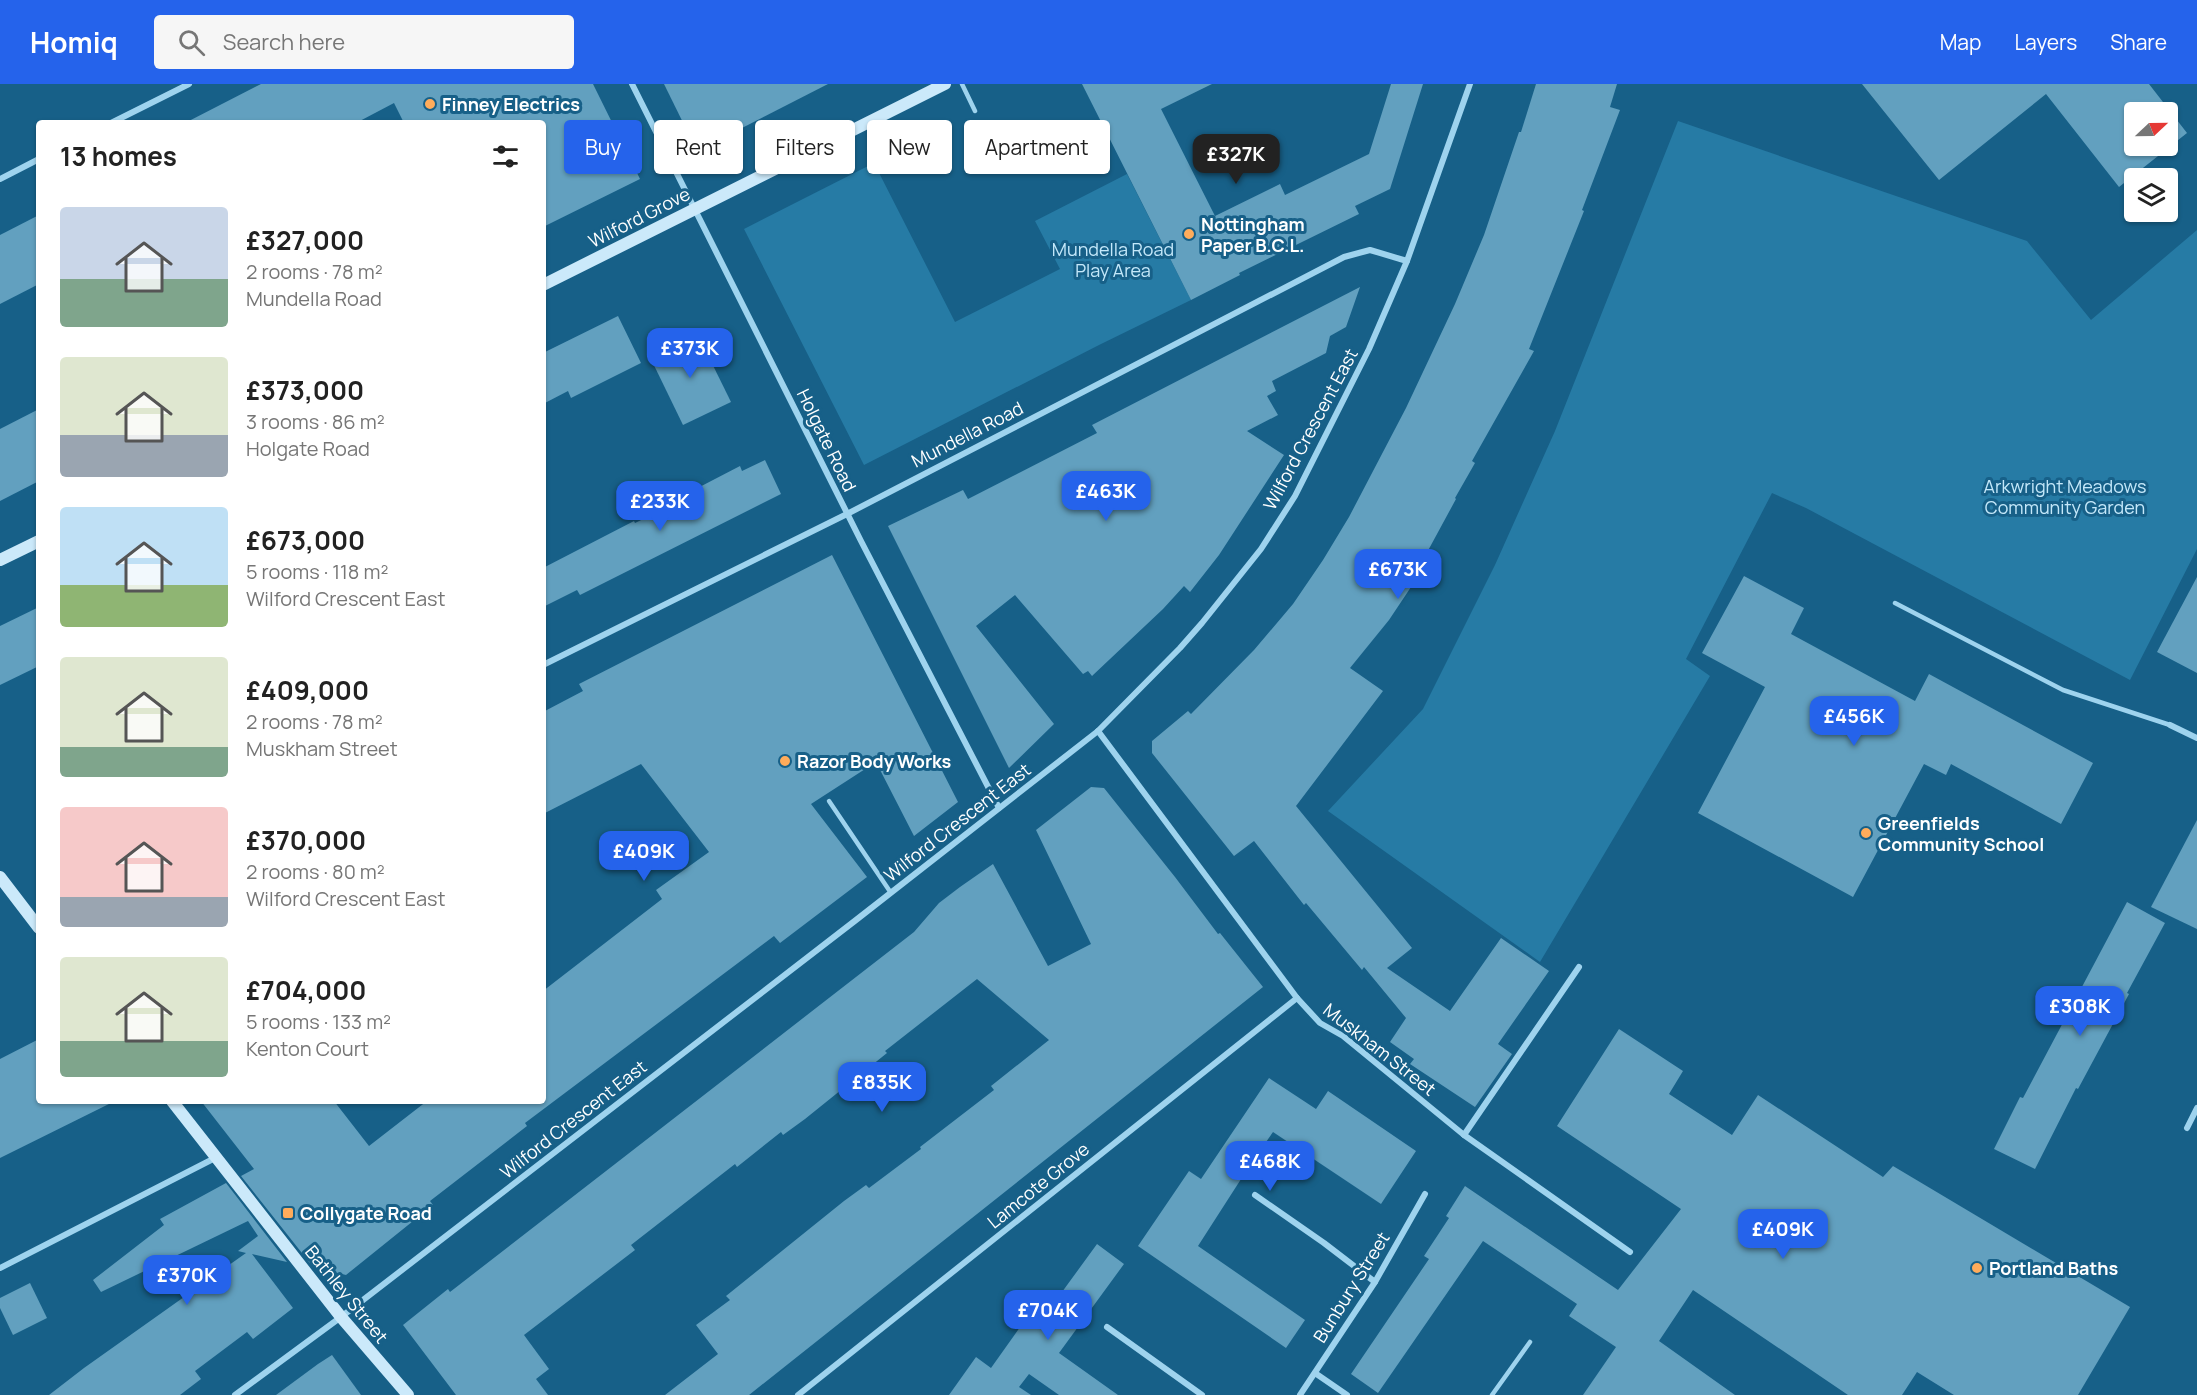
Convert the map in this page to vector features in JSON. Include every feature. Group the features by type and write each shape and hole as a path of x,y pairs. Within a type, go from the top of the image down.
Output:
{"street":[{"path":"117,120 189,84"},
{"name":"Holgate Road","path":"632,84 847,514 999,808"},
{"name":"Wilford Grove","path":"546,283 945,84"},
{"name":"Wilford Crescent East","path":"234,1395 341,1317 1098,731 1202,623 1261,549 1295,496 1369,350 1407,261 1470,84"},
{"path":"0,179 36,161"},
{"name":"Mundella Road","path":"546,664 847,514 1344,257 1370,249 1407,261"},
{"path":"0,560 36,542"},
{"path":"2170,725 2197,738"},
{"name":"Muskham Street","path":"1098,731 1297,998 1320,1023 1343,1036 1464,1135 1630,1252"},
{"path":"0,877 36,922"},
{"path":"1464,1135 1579,967"},
{"name":"Lamcote Grove","path":"798,1395 1297,998"},
{"name":"Bathley Street","path":"174,1104 341,1317 408,1395"},
{"path":"2187,1128 2197,1108"},
{"path":"0,1268 215,1158"},
{"name":"Bunbury Street","path":"1300,1395 1375,1282 1425,1194"},
{"path":"1255,1195 1375,1282"},
{"path":"1107,1327 1202,1395"},
{"path":"1316,1372 1347,1395"}],"lane":[{"path":"962,84 975,111"},
{"path":"1895,603 2063,690 2170,725"},
{"path":"829,801 891,893"},
{"path":"1492,1395 1530,1342"}],"green space":[{"name":"Arkwright Meadows Community Garden","path":"1678,121 2027,241 2091,320 2197,230 2197,549 2130,680 1806,508 1772,493 1686,659 1710,676 1540,962 1328,811 1423,709 1495,565 1555,431"},
{"name":"Mundella Road Play Area","path":"867,167 867,174 880,174 955,322 1060,269 1035,221 1127,174 1191,300 864,465 744,229"}],"building":[{"path":"261,84 593,84 611,120 564,120 564,174 638,174 640,179 546,226 546,120 402,120 394,103 362,120 191,120"},
{"path":"664,84 828,84 743,127 743,120 682,120"},
{"path":"1082,84 1212,84 1161,109 1215,216 1280,184 1285,195 1369,154 1391,84 1423,84 1390,189 1355,206 1359,214 1239,273 1240,275 1191,300 1110,139 1110,120 1100,120"},
{"path":"1536,84 1617,84 1610,107 1620,110 1582,210 1584,211 1529,349 1534,351 1472,461 1475,463 1424,558 1417,578 1389,620 1350,668 1383,691 1296,806 1412,948 1387,968 1450,1011 1501,938 1549,971 1498,1044 1512,1054 1475,1107 1410,1064 1414,1059 1390,1042 1406,1018 1364,967 1362,970 1306,903 1304,905 1254,841 1234,856 1152,753 1152,741 1188,711 1191,714 1254,650 1293,604 1349,517 1406,408 1455,304 1484,235"},
{"path":"1862,84 2149,84 2163,102 2124,102 2124,156 2158,156 2143,168 2124,168 2124,183 2119,187 2046,94 1939,180"},
{"path":"2178,121 2187,133 2178,140"},
{"path":"36,217 36,286 0,304 0,235"},
{"path":"1360,287 1346,327 1330,336 1326,353 1272,381 1276,391 1267,396 1278,415 1247,431 1284,455 1219,555 1190,592 1184,586 1092,676 1088,671 1083,674 1015,595 976,626 1054,724 1009,768 888,526 963,490 968,499 1097,433 1092,425"},
{"path":"618,316 641,363 571,398 568,391 546,402 546,352"},
{"path":"697,333 731,402 683,425 650,357"},
{"path":"36,411 36,483 0,501 0,429"},
{"path":"765,460 781,494 580,595 577,590 546,606 546,566 634,521 635,523 691,496 688,493 740,466 742,471"},
{"path":"832,555 958,802 914,836 876,762 811,804 867,877 780,943 774,936 525,1123 527,1126 430,1201 433,1205 346,1275 313,1267 241,1176 254,1169 203,1104 336,1104 369,1146 423,1104 546,1104 546,989 662,899 656,890 709,852 641,764 546,812 546,710 583,691 579,684"},
{"path":"1744,576 1804,608 1791,634 1915,701 1929,674 2093,763 2061,824 1951,764 1946,775 1924,764 1853,897 1698,813 1765,687 1702,653"},
{"path":"2197,577 2197,673 2157,652"},
{"path":"36,608 36,667 0,685 0,626"},
{"path":"1091,787 1104,788 1218,934 1220,933 1263,987 749,1395 665,1395 718,1354 696,1325 730,1300 726,1296 844,1201 866,1185 869,1188 921,1149 920,1147 994,1090 991,1086 1049,1040 977,979 885,1051 887,1053 805,1119 783,1135 781,1132 737,1167 735,1164 631,1245 635,1250 524,1335 549,1369 536,1379 548,1395 456,1395 403,1325 448,1289 450,1292 914,932 939,903 960,887 993,864 1048,966 1091,944 1036,830"},
{"path":"2197,820 2197,929 2151,907"},
{"path":"2127,902 2165,923 2035,1169 1994,1149"},
{"path":"1619,1029 1683,1071 1669,1094 1732,1135 1758,1095 1883,1177 1893,1166 2130,1307 2078,1395 1954,1395 1917,1372 1902,1395 1848,1395 1693,1290 1659,1341 1735,1395 1583,1395 1616,1347 1569,1316 1577,1304 1483,1241 1378,1393 1351,1374 1429,1259 1424,1256 1449,1218 1446,1216 1465,1186 1618,1290 1681,1209 1557,1126"},
{"path":"36,1041 36,1104 109,1104 0,1158 0,1059"},
{"path":"1269,1078 1316,1109 1328,1091 1416,1151 1381,1204 1273,1132 1252,1162 1198,1246 1305,1320 1286,1348 1138,1246 1189,1171 1201,1179"},
{"path":"226,1183 287,1262 252,1254 293,1308 253,1339 247,1332 195,1371 201,1379 180,1395 49,1395 246,1253 238,1251 258,1236 248,1221 101,1292 93,1280 164,1225 160,1219"},
{"path":"1097,1244 1124,1264 1059,1353 1118,1395 1059,1395 1029,1374 1019,1387 1031,1395 949,1395 976,1357 991,1368 1035,1306 1046,1314"},
{"path":"30,1283 47,1318 13,1335 0,1308 0,1298"},
{"path":"332,1355 361,1395 276,1395 318,1364"}],"place":[{"name":"Finney Electrics","path":"430,104"},
{"name":"Nottingham Paper B.C.L.","path":"1189,234"},
{"name":"Razor Body Works","path":"785,761"},
{"name":"Greenfields Community School","path":"1866,833"},
{"name":"Collygate Road","path":"288,1213"},
{"name":"Portland Baths","path":"1977,1268"}]}
